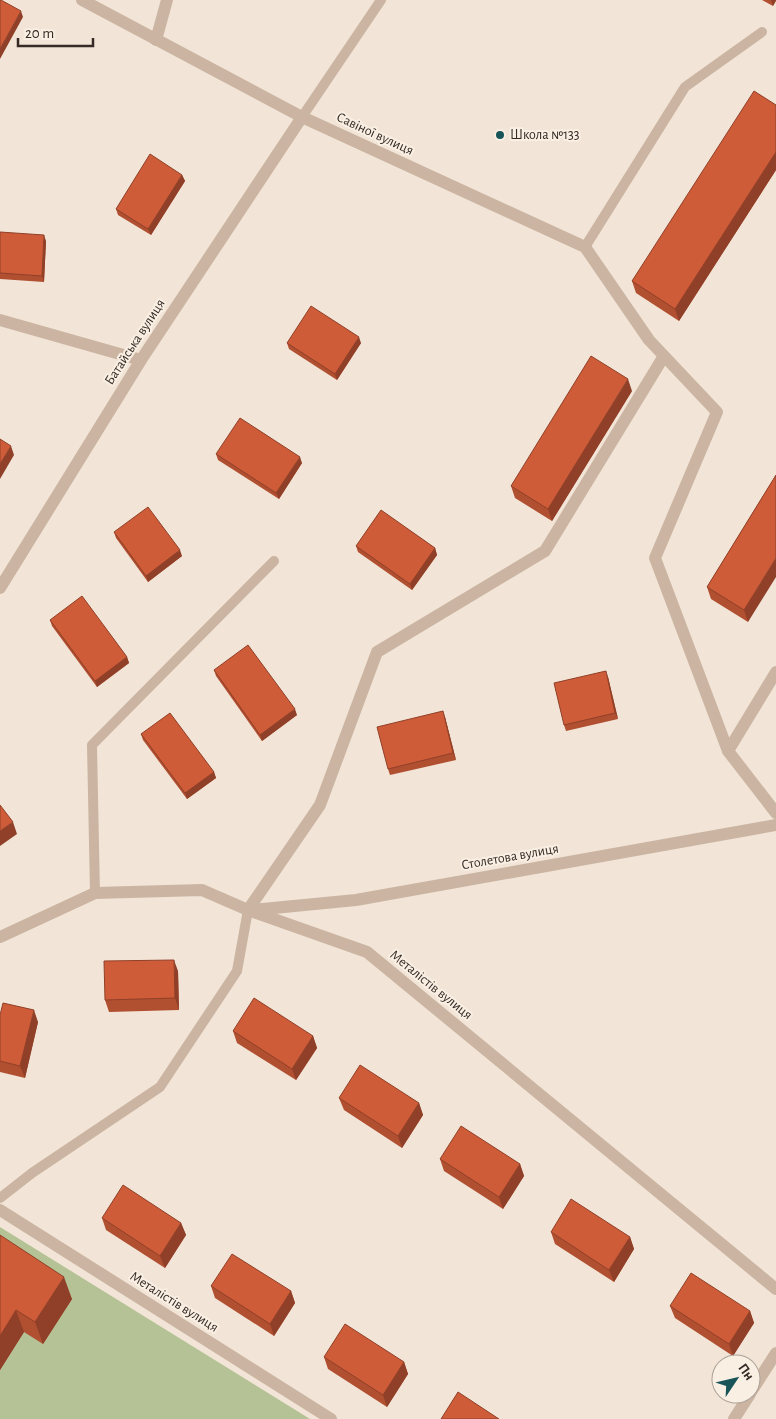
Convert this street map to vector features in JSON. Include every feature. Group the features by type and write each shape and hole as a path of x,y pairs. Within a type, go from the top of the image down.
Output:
{"street":[{"name":"Савіної вулиця","path":"82,0 302,117 585,247"},
{"path":"156,40 167,0"},
{"name":"Батайська вулиця","path":"0,588 141,360 302,117"},
{"path":"585,247 649,340 717,412 655,558 728,751 776,813"},
{"path":"0,320 141,360"},
{"path":"248,910 320,805 377,652 545,551 664,356"},
{"path":"728,751 776,672"},
{"name":"Столетова вулиця","path":"248,910 356,900 776,825"},
{"name":"Металістів вулиця","path":"0,938 95,893 202,890 248,910 367,952 776,1289"},
{"name":"Металістів вулиця","path":"0,1210 332,1419"},
{"path":"761,1376 776,1353"},
{"path":"734,1419 743,1404"}],"lane":[{"path":"302,117 380,0"},
{"path":"585,247 685,87 762,32"},
{"path":"95,893 92,745 274,560"},
{"path":"0,1198 32,1173 160,1087 237,972 248,910"}],"green space":[{"path":"0,1227 310,1419 0,1419"}],"building":[{"path":"0,0 21,11 0,49"},
{"path":"754,91 776,105 776,152 675,309 632,281"},
{"path":"150,154 182,175 148,229 116,209"},
{"path":"0,232 44,235 42,276 0,273"},
{"path":"311,306 359,337 335,374 287,343"},
{"path":"591,356 628,379 548,509 511,486"},
{"path":"240,418 300,457 276,493 216,454"},
{"path":"0,439 11,446 0,464"},
{"path":"776,475 776,558 744,610 707,587"},
{"path":"148,507 180,550 146,576 114,532"},
{"path":"381,510 435,548 410,584 356,546"},
{"path":"82,596 127,657 95,681 50,620"},
{"path":"248,645 295,709 260,735 214,670"},
{"path":"606,671 615,713 564,725 554,683"},
{"path":"443,711 453,753 388,769 377,727"},
{"path":"170,713 214,772 185,793 141,734"},
{"path":"0,805 13,822 0,831"},
{"path":"174,960 175,998 105,1000 104,961"},
{"path":"254,998 313,1036 292,1069 233,1031"},
{"path":"3,1003 34,1010 20,1066 0,1061 0,1015"},
{"path":"360,1065 419,1103 398,1136 339,1098"},
{"path":"461,1126 520,1164 499,1197 440,1159"},
{"path":"123,1185 181,1223 160,1256 102,1218"},
{"path":"571,1199 630,1237 609,1270 551,1232"},
{"path":"0,1235 64,1277 35,1322 16,1310 0,1336"},
{"path":"232,1254 291,1291 270,1324 211,1286"},
{"path":"691,1273 750,1311 729,1344 670,1306"},
{"path":"345,1324 404,1362 383,1395 324,1357"},
{"path":"458,1392 499,1419 441,1419"}],"place":[{"name":"Школа №133","path":"500,135"}]}
